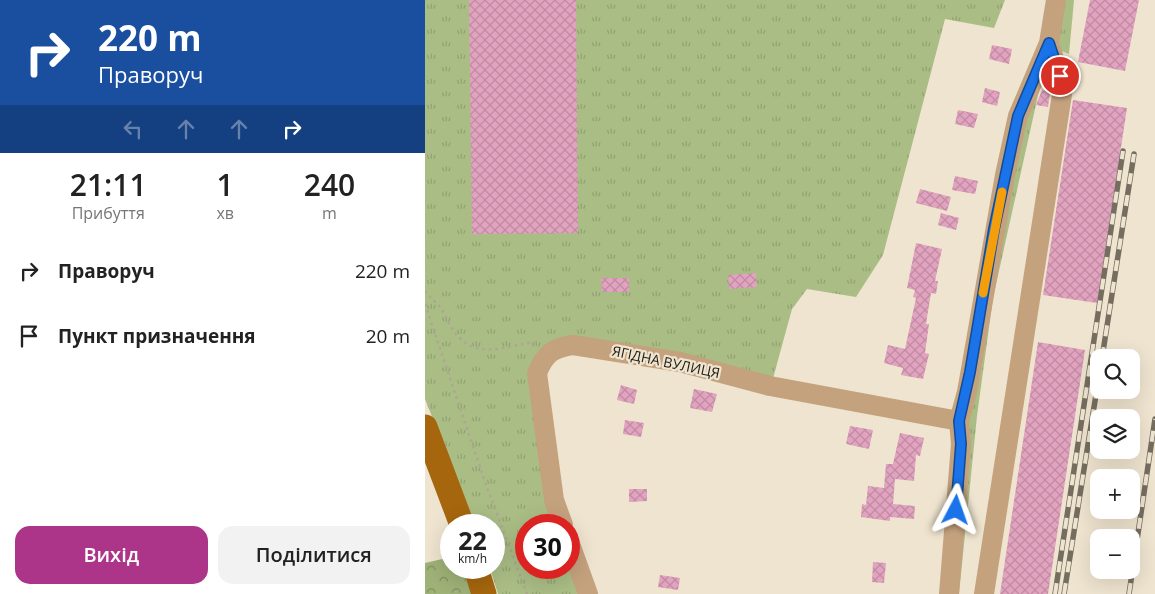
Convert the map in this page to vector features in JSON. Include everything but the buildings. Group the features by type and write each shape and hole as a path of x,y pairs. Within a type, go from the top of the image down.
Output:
{"main road":[{"path":"425,427 458,514"},
{"path":"479,579 484,594"}],"street":[{"path":"949,594 961,444 959,421 970,372 994,229 1018,116 1049,43 1057,0"},
{"path":"985,594 1063,88 1049,43"},
{"name":"ЯГІДНА ВУЛИЦЯ","path":"559,514 555,500 537,373 544,356 562,347 573,345 680,362 771,386 959,421"},
{"path":"580,571 588,594"}],"path":[{"path":"425,291 439,306 456,334 466,344 484,350 497,350 517,343 540,341"},
{"path":"425,304 485,482 527,594"}],"green space":[{"path":"425,0 1005,0 994,28 945,19 883,255 856,297 807,289 792,309 772,382 683,358 541,353 558,514 515,514 515,579 575,579 584,594 498,594 493,579 505,579 505,514 471,514 425,399"},
{"path":"1061,0 1074,0 1069,54 1061,51 1055,43"},
{"path":"1043,73 993,298 977,416 959,594 953,594 965,422 1008,175"},
{"path":"440,560 440,579 479,579 484,594 425,594 425,563"}],"railway":[{"path":"1055,594 1123,151"},
{"path":"1103,349 1134,154"},
{"path":"1064,594 1095,399"},
{"path":"1129,594 1155,419"}],"slow traffic":[{"path":"983,293 1002,192"}],"route":[{"path":"956,510 961,444 959,421 967,392 994,229 1018,116 1049,43 1060,76"}]}
